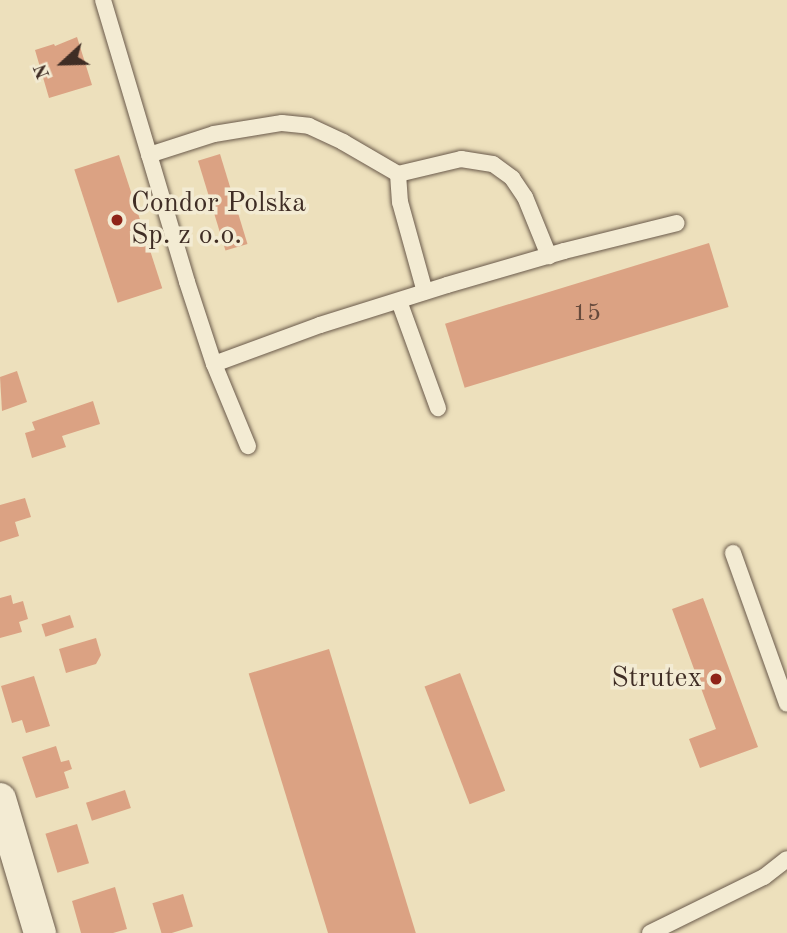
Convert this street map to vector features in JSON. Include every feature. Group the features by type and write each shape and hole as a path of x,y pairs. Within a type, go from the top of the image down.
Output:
{"street":[{"path":"0,799 40,933"}],"lane":[{"path":"103,0 214,364 248,446"},
{"path":"149,155 214,134 295,122 343,142 398,174 450,161 477,160 493,164 512,178 526,197 549,256"},
{"path":"398,174 400,202 425,292"},
{"path":"214,364 425,292 677,223"},
{"path":"399,301 438,408"},
{"path":"733,553 787,704"},
{"path":"650,933 764,877 787,859"}],"building":[{"path":"77,37 92,85 49,98 35,50"},
{"path":"220,154 247,244 225,251 198,161"},
{"path":"119,155 162,288 118,303 74,170"},
{"path":"709,243 729,307 465,388 445,324"},
{"path":"17,371 27,402 2,411 0,377"},
{"path":"93,401 100,424 62,436 66,447 32,458 25,433 35,430 32,422"},
{"path":"25,498 31,517 15,522 19,536 0,542 0,505"},
{"path":"11,595 13,604 23,601 28,619 19,622 22,632 0,638 0,598"},
{"path":"703,598 758,747 700,768 689,739 716,729 672,609"},
{"path":"70,615 74,627 45,637 41,624"},
{"path":"96,638 101,655 96,664 66,673 59,649"},
{"path":"329,649 416,933 328,933 249,674"},
{"path":"460,673 505,791 470,804 425,687"},
{"path":"34,676 50,726 26,733 22,720 12,723 1,686"},
{"path":"56,746 61,762 69,760 72,769 64,772 69,788 36,798 22,757"},
{"path":"125,790 131,808 92,821 86,803"},
{"path":"77,824 89,863 57,873 45,834"},
{"path":"115,887 127,929 113,933 81,933 72,901"},
{"path":"183,894 193,927 161,933 152,903"}],"place":[{"name":"Condor Polska Sp. z o.o.","path":"117,220"},
{"name":"Strutex","path":"716,679"}]}
